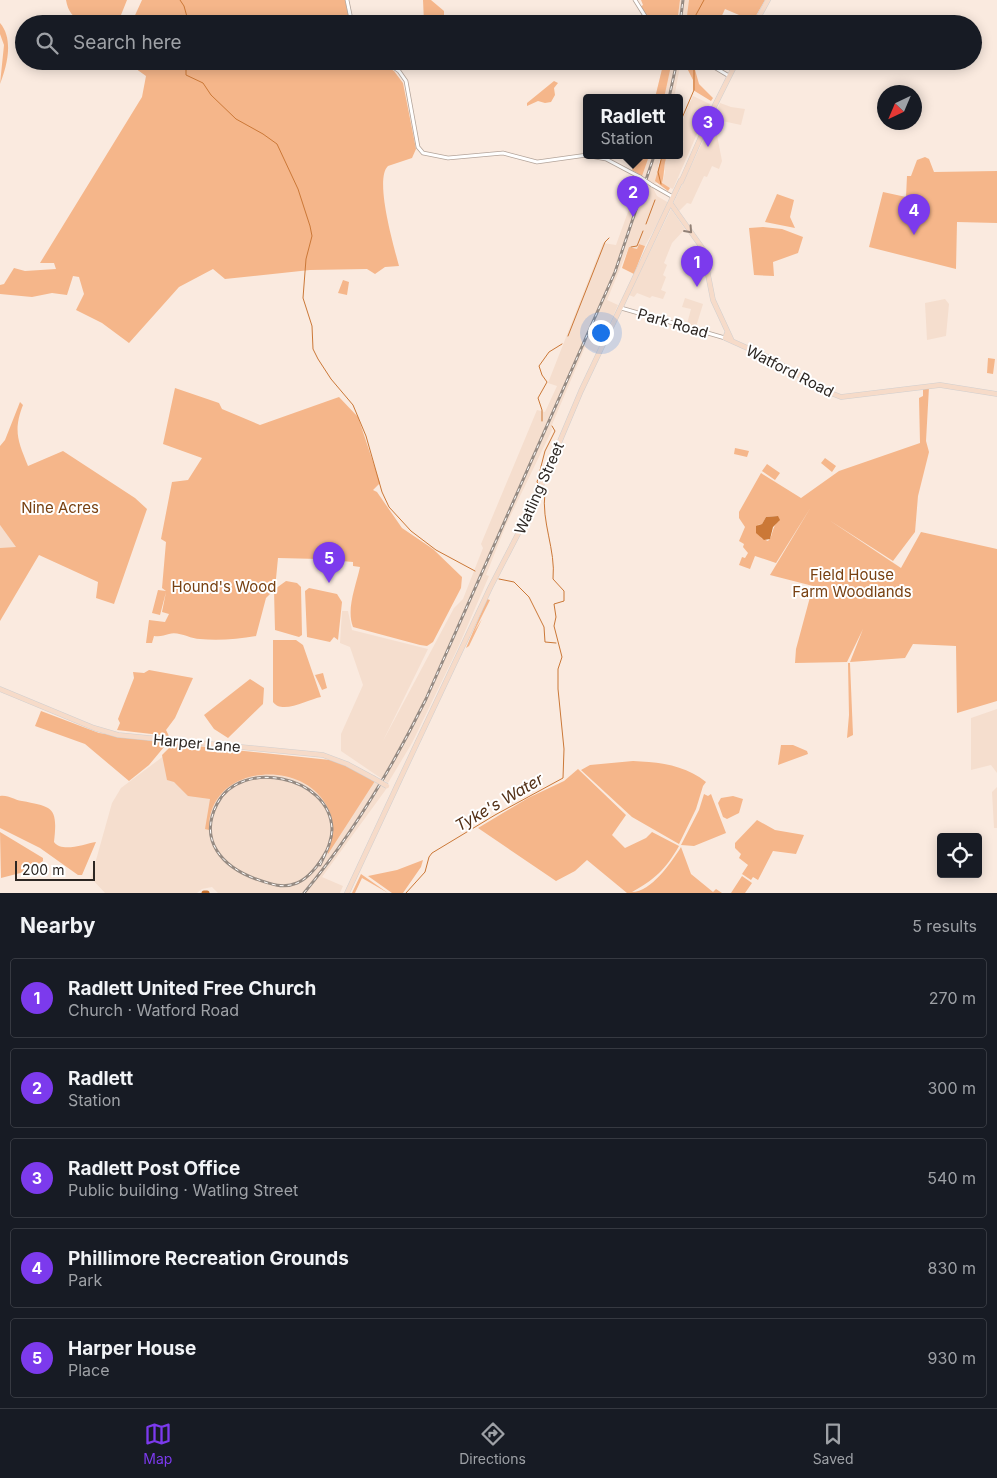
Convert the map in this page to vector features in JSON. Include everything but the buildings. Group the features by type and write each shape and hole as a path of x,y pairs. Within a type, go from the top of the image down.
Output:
{"main road":[{"path":"760,15 768,0"},
{"name":"Watling Street","path":"347,893 494,580 539,491 574,405 732,70"},
{"name":"Watford Road","path":"670,204 703,249 711,280 713,300 726,335 732,341 778,363 823,390 841,397 940,385 997,394"},
{"name":"Harper Lane","path":"0,689 94,728 118,735 323,755 347,764 395,790"}],"street":[{"path":"347,0 350,15"},
{"path":"635,0 644,15"},
{"path":"398,70 406,82 418,147 423,153 448,158 503,153 537,162 583,155"},
{"path":"719,70 729,76"},
{"path":"606,159 673,197"},
{"name":"Park Road","path":"621,308 726,335"}],"shaded area":[{"path":"680,0 694,0 692,15 678,15"},
{"path":"662,70 679,70 675,94 656,94"},
{"path":"693,96 710,104 673,189 662,184 665,172 663,165 666,159 683,159 683,119"},
{"path":"720,103 745,109 741,125 713,119"},
{"path":"711,124 715,125 722,161 719,169 712,166 707,177 704,176 691,204 687,203 678,212 673,204"},
{"path":"638,159 660,159 658,165 659,183 653,183 632,170"},
{"path":"640,179 652,186 657,196 669,203 645,246 639,244 637,249 629,247 607,300 618,305 597,353 585,347 551,427 552,430 506,525 486,575 489,576 457,650 412,743 388,783 341,751 341,734 363,685 350,647 340,643 342,611 348,611 352,630 428,649 383,741 454,608 463,599 483,548 481,544 537,410 545,412 557,386 548,383 603,243 616,245"},
{"path":"671,209 685,229 672,243 664,263 667,265 663,275 666,277 661,290 666,292 663,299 652,296 650,298 637,293 634,297 629,295"},
{"path":"699,246 705,261 693,260 693,256 688,252"},
{"path":"685,298 703,304 696,327 687,324 691,309 682,307"},
{"path":"945,299 949,304 946,336 927,340 925,303"},
{"path":"778,516 780,520 773,527 770,539 764,540 756,533 756,526 762,524 766,517"},
{"path":"0,525 17,547 0,589"},
{"path":"997,709 997,773 991,765 971,770 971,718"},
{"path":"177,746 365,777 387,788 322,877 343,886 340,893 218,893 212,887 202,889 197,893 105,893 91,878 112,803 121,788"},
{"path":"997,787 997,828 994,828 992,792"}],"green space":[{"path":"66,0 127,0 121,15 73,15 68,8"},
{"path":"142,0 345,0 348,15 135,15"},
{"path":"423,0 431,0 444,11 444,15 424,15"},
{"path":"641,0 680,0 678,15 646,15 640,7 643,5"},
{"path":"689,0 765,0 756,15 739,15 725,9 722,15 687,15"},
{"path":"0,23 7,37 8,53 0,84 4,45 0,34"},
{"path":"138,70 394,71 403,83 416,149 412,158 388,166 384,173 383,184 386,214 399,266 385,267 375,274 367,269 310,270 225,279 213,269 179,287 129,343 102,323 76,310 84,294 79,277 73,276 67,295 52,293 32,297 0,294 0,285 4,284 14,268 25,271 56,269 54,263 40,263 142,97 146,76"},
{"path":"662,70 670,70 665,94 656,94"},
{"path":"688,70 695,70 699,84 713,98 711,101 693,90 693,80"},
{"path":"554,81 558,83 554,88 555,95 551,102 538,101 527,106 527,103"},
{"path":"925,157 929,159 934,172 997,171 997,223 957,222 956,269 869,247 883,192 906,197 907,176 911,176 917,160"},
{"path":"638,159 648,159 642,176 632,170"},
{"path":"661,159 666,159 662,183 670,188 668,191 655,181"},
{"path":"777,194 794,200 790,217 795,228 765,222"},
{"path":"749,228 782,229 803,237 798,253 773,262 774,276 754,275"},
{"path":"639,244 645,246 634,274 622,268 629,247 637,249"},
{"path":"343,280 349,282 347,295 338,293"},
{"path":"988,358 995,359 993,374 987,373"},
{"name":"Field House Farm Woodlands","path":"929,387 926,441 929,452 918,496 915,532 893,561 829,520 901,568 921,532 997,549 997,701 957,713 956,646 913,644 905,658 850,662 863,629 847,662 795,663 796,649 813,586 770,575 811,507 776,563 755,556 750,569 739,565 742,557 745,558 748,553 743,547 744,544 739,541 745,527 739,518 739,512 761,473 801,498 839,471 920,443 919,398 923,396 923,388","holes":["777,516 779,521 768,541 761,538 758,525 762,524 766,517"]},
{"name":"Hound's Wood","path":"175,388 219,403 222,409 260,425 339,397 358,417 380,483 373,490 377,492 402,528 433,549 462,577 461,588 433,642 427,646 420,645 353,627 351,605 360,567 353,566 353,562 278,558 275,589 286,581 297,583 301,587 302,635 299,637 275,630 274,590 266,598 256,636 214,640 196,639 173,633 154,636 152,643 146,643 149,620 165,622 169,614 162,612 166,592 160,615 152,613 158,590 166,591 162,588 166,542 161,539 172,482 188,480 202,458 163,444"},
{"name":"Nine Acres","path":"20,402 23,405 18,422 18,436 28,466 63,451 135,498 147,509 114,604 96,598 98,582 39,555 0,621 0,548 16,547 0,525 0,446 5,440"},
{"path":"735,448 749,451 747,457 734,454"},
{"path":"825,458 836,466 832,472 821,463"},
{"path":"767,464 780,473 775,480 762,471"},
{"path":"309,588 337,594 342,602 338,640 334,637 330,642 307,637 305,591"},
{"path":"487,599 490,600 474,632 482,619 469,646 466,648"},
{"path":"273,640 296,640 303,645 321,697 289,707 277,706 273,702"},
{"path":"848,663 850,663 853,735 847,738 849,715"},
{"path":"149,670 193,678 175,718 166,730 169,736 117,730 120,723 118,719 134,678 133,672 144,673"},
{"path":"323,673 327,688 322,690 315,675"},
{"path":"250,679 264,688 263,704 228,738 214,729 204,715"},
{"path":"41,711 99,733 160,742 164,747 149,765 129,781 85,744 35,726"},
{"path":"178,744 330,760 344,764 375,781 328,854 333,825 331,816 325,803 312,788 295,779 275,775 256,776 237,782 222,793 212,809 209,830 205,829 210,799 188,796 174,782 167,780 162,755 172,745"},
{"path":"781,745 793,745 807,751 808,754 778,765"},
{"path":"633,761 652,762 681,768 706,782 696,809 679,844 632,817 581,770 590,765"},
{"path":"578,769 626,815 612,835 625,848 646,838 652,832 679,846 659,873 632,892 646,887 660,876 681,847 691,874 713,892 716,889 722,893 627,893 587,860 575,871 556,881 478,828 528,798 564,781"},
{"path":"704,794 708,796 711,794 726,833 694,846 681,845 699,810"},
{"path":"0,796 47,807 54,815 54,842 62,847 74,847 96,842 82,875 78,875 40,848 0,828"},
{"path":"733,796 743,799 739,813 727,819 723,817 718,803 721,798"},
{"path":"757,820 775,830 804,835 796,854 773,851 758,880 753,877 751,880 742,874 748,865 739,858 741,854 735,848 735,843"},
{"path":"0,832 43,858 43,861 28,871 1,878"},
{"path":"423,860 421,867 403,893 392,893 368,876 397,870"},
{"path":"361,874 388,893 362,878 355,893 352,893"},
{"path":"742,876 752,883 745,893 731,893"}],"waterway":[{"path":"180,0 186,15"},
{"name":"Tyke's Water","path":"696,15 704,0"},
{"path":"186,70 186,75 203,83 211,95 236,119 277,144 298,189 312,236 306,259 303,298 312,326 313,349 331,379 353,405 366,436 382,492 389,507 411,531 436,550 475,571"},
{"name":"Tyke's Water","path":"683,116 694,90 694,70"},
{"name":"Tyke's Water","path":"661,159 658,172 661,184"},
{"name":"Tyke's Water","path":"646,224 655,200"},
{"name":"Tyke's Water","path":"631,247 637,246 643,231"},
{"name":"Tyke's Water","path":"568,336 605,242 609,238"},
{"name":"Tyke's Water","path":"542,421 542,410 538,398 547,382 539,366 549,352 562,344"},
{"name":"Tyke's Water","path":"540,486 537,482 545,451 555,431 552,426"},
{"name":"Tyke's Water","path":"406,893 425,872 432,853 495,815 563,778 564,749 558,689 558,669 562,657 554,626 556,617 554,604 564,601 564,591 553,579 552,557 545,514 545,492 542,489"},
{"path":"499,579 514,582 529,597 544,627 545,642 556,643"}],"railway":[{"path":"681,15 683,0"},
{"path":"670,94 675,70"},
{"path":"304,893 322,871 371,800 426,699 615,272 653,159"},
{"path":"320,865 328,848 330,843 332,829 327,811 316,796 301,785 282,779 263,777 244,781 228,790 217,804 210,830 212,841 224,860 244,874 271,884 292,885 311,873 327,850"}],"place":[{"name":"Radlett Post Office","path":"708,147"},
{"name":"Radlett","path":"633,217"},
{"name":"Phillimore Recreation Grounds","path":"914,235"},
{"name":"Radlett United Free Church","path":"697,287"},
{"name":"Harper House","path":"329,583"}]}
